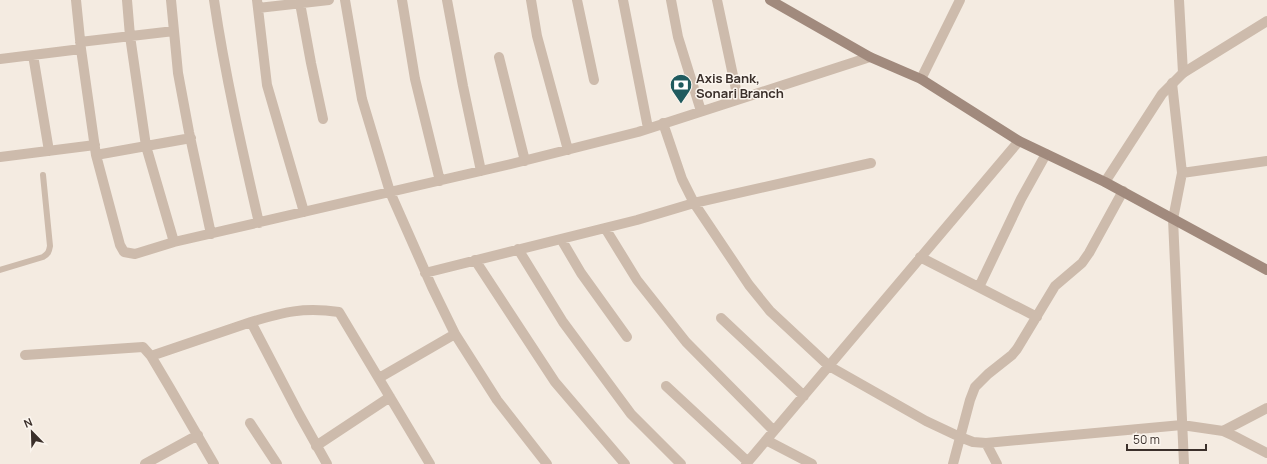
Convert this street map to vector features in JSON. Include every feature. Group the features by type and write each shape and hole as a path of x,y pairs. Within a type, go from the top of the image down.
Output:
{"main road":[{"path":"772,0 870,57 921,79 1019,141 1105,182 1267,270"}],"street":[{"path":"76,0 95,150 120,245 124,252 135,254 174,242 568,150 663,124 870,57"},
{"path":"127,0 130,36 146,146 174,242"},
{"path":"171,0 178,73 211,234"},
{"path":"214,0 218,30 233,107 259,223"},
{"path":"304,212 267,85 257,4 300,3 329,0"},
{"path":"346,0 362,100 390,192 455,334 497,400 543,462"},
{"path":"402,0 415,79 440,181"},
{"path":"447,0 481,171"},
{"path":"531,0 537,36 568,150"},
{"path":"577,0 594,80"},
{"path":"623,0 648,128"},
{"path":"671,0 678,37 701,111"},
{"path":"717,0 738,99"},
{"path":"921,79 960,0"},
{"path":"1179,0 1183,73"},
{"path":"300,3 323,119"},
{"path":"1105,182 1162,94 1172,83 1183,73 1267,21"},
{"path":"0,59 33,55 130,36 174,31"},
{"path":"33,55 49,151"},
{"path":"499,57 526,161"},
{"path":"1172,83 1182,173 1173,219 1184,464"},
{"path":"663,124 682,179 694,203 749,285 770,311 829,366 926,421 973,442 986,443 1182,426 1223,432 1267,452"},
{"path":"0,157 49,151 95,150 146,146 191,138"},
{"path":"666,386 747,463 1019,141"},
{"path":"979,287 1021,199 1046,154"},
{"path":"1182,173 1267,161"},
{"path":"426,272 605,228 694,203 871,163"},
{"path":"953,464 970,400 975,387 1017,349 1055,286 1082,263 1089,253 1123,192"},
{"path":"605,228 637,280 686,342 774,431"},
{"path":"561,239 581,273 627,337"},
{"path":"518,250 563,322 631,414 681,464"},
{"path":"920,257 1037,317"},
{"path":"475,260 555,382 625,464"},
{"path":"151,356 278,314 299,310 320,309 338,312 430,464"},
{"path":"721,318 804,396"},
{"path":"251,322 316,446 327,464"},
{"path":"379,378 455,334"},
{"path":"25,355 143,347 151,356 214,464"},
{"path":"316,446 390,397"},
{"path":"1223,432 1267,408"},
{"path":"250,423 277,464"},
{"path":"145,464 198,436"},
{"path":"766,440 812,464"},
{"path":"986,443 997,464"}],"lane":[{"path":"0,270 43,257 50,251 43,175"}],"place":[{"name":"Axis Bank, Sonari Branch","path":"681,104"}]}
